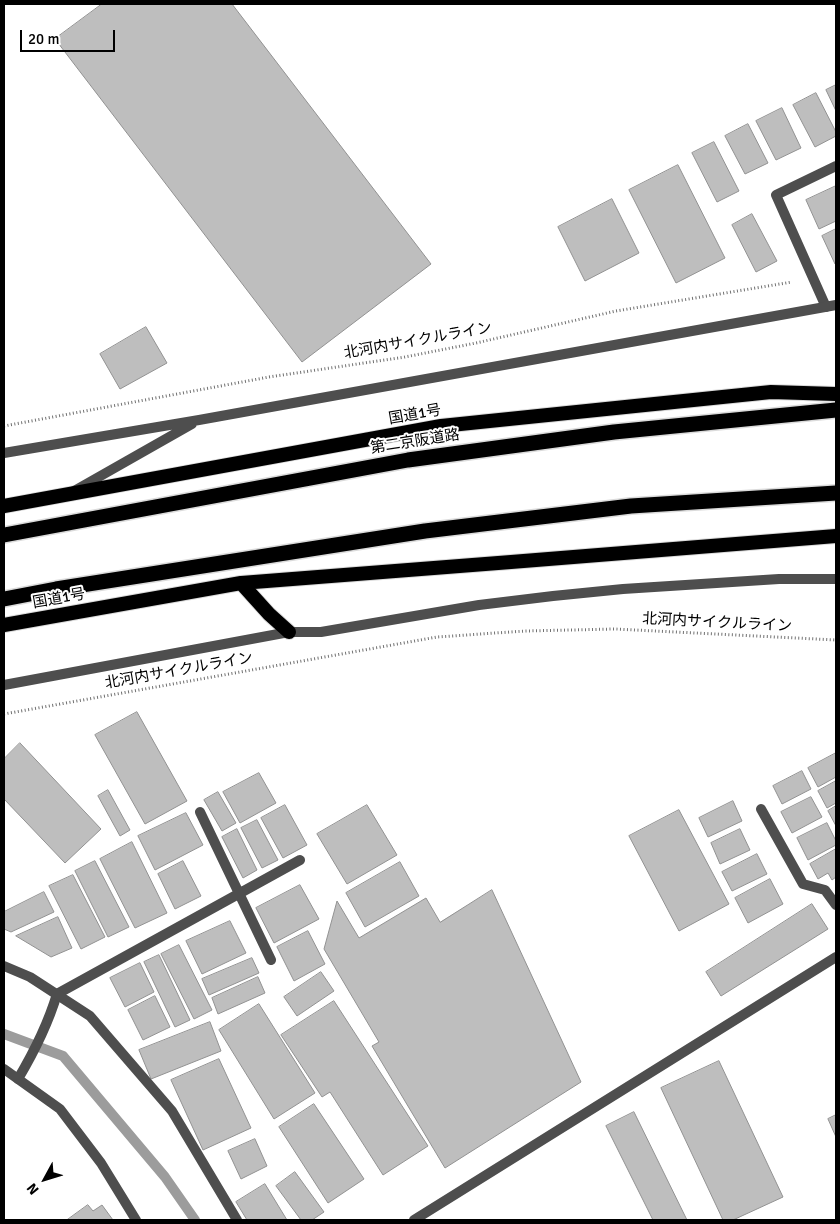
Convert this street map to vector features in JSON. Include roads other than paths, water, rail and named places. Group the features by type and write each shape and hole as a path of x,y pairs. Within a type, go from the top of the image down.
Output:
{"highway":[{"name":"国道1号","path":"4,506 441,426 771,392 836,394"},
{"name":"第二京阪道路","path":"4,535 408,460 614,432 836,410"},
{"path":"4,599 56,589 425,531 630,506 836,493"},
{"path":"630,506 836,502"},
{"name":"国道1号","path":"4,625 241,583 836,536"},
{"path":"241,583 269,614 289,632"}],"street":[{"path":"4,453 199,420 831,306 814,280 776,195 836,166"},
{"path":"69,494 199,420"},
{"path":"4,685 289,632 321,632 479,605 623,589 779,579 836,579"},
{"path":"761,809 803,884 826,890 836,905"},
{"path":"200,812 272,960"},
{"path":"18,1079 31,1058 51,1014 57,994 300,860"},
{"path":"414,1220 836,957"},
{"path":"4,966 30,977 90,1016 172,1111 237,1220"},
{"path":"4,970 30,977"},
{"path":"4,1069 60,1109 101,1164 136,1220"}],"waterway":[{"path":"4,1034 63,1056 165,1177 195,1220"}]}
